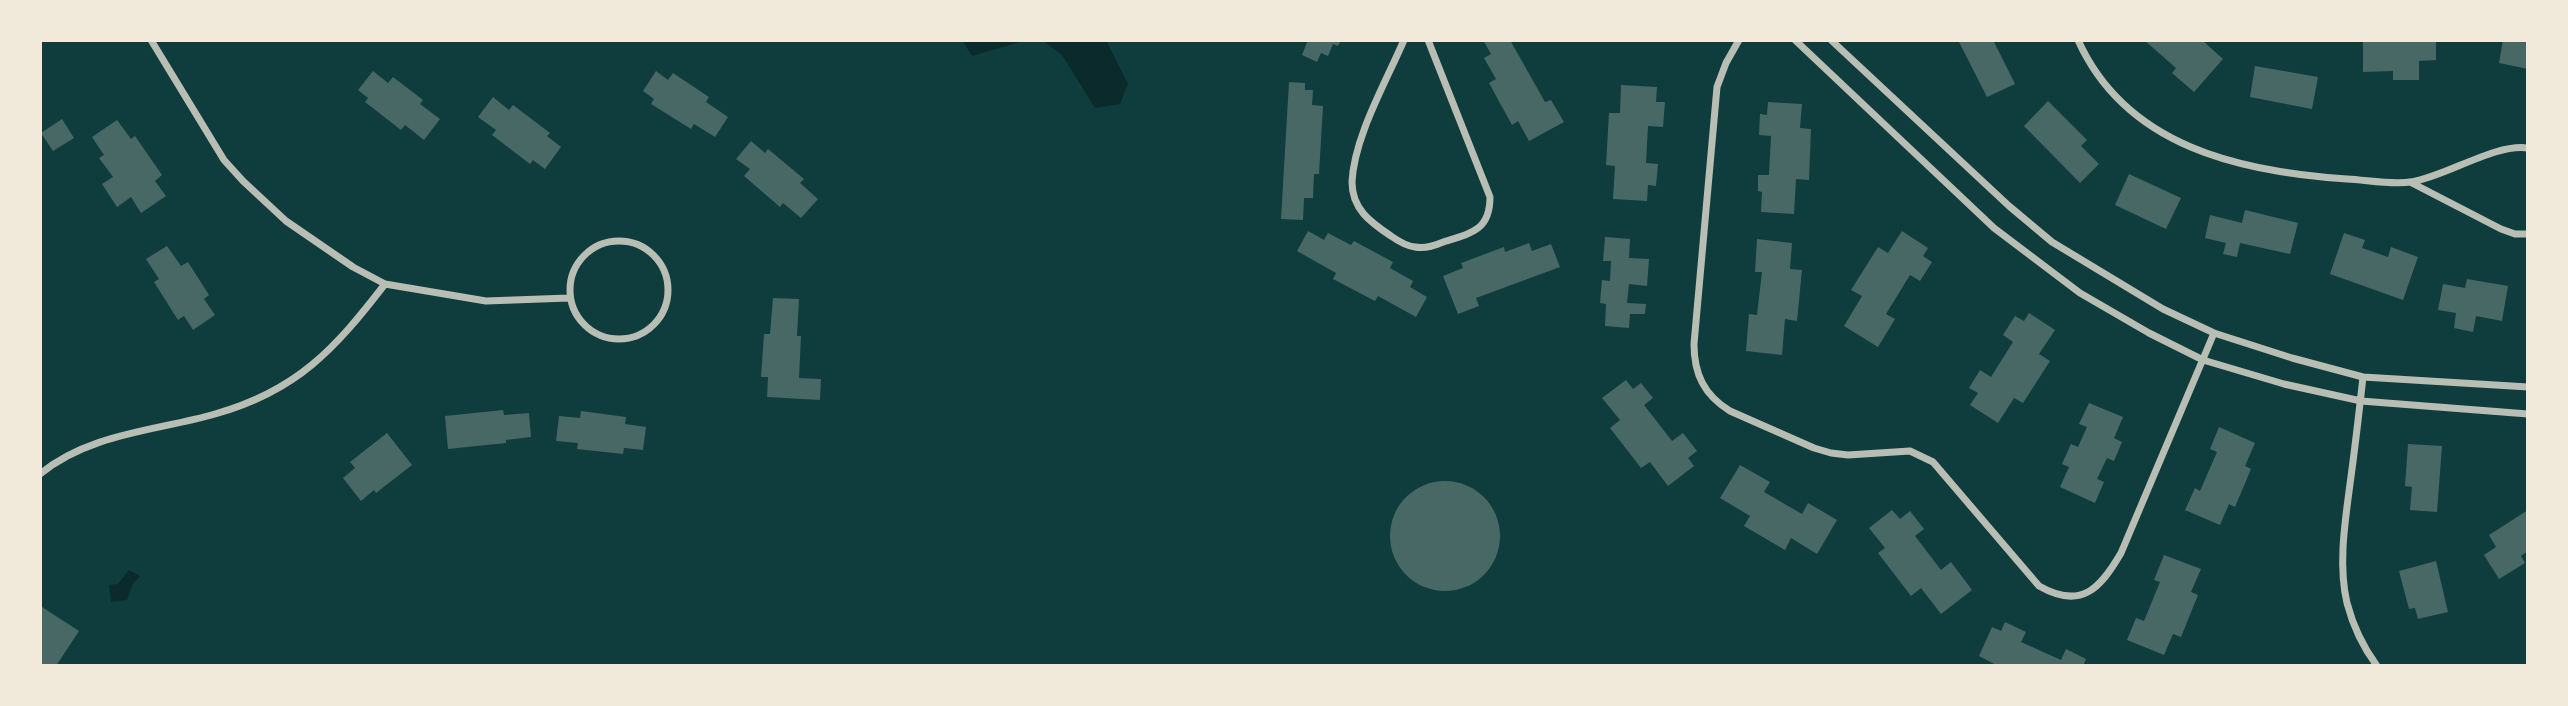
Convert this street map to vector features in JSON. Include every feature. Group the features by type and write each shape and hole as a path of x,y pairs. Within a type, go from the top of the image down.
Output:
{"street":[{"path":"151,40 224,160 243,181 308,238 353,267 385,284 486,301 569,298"},
{"path":"1404,40 1363,135 1352,179 1353,190 1355,201 1368,221 1402,243 1425,248 1474,232 1481,226 1490,207 1490,197 1428,40"},
{"path":"1739,40 1717,87 1694,344 1695,370 1701,383 1718,404 1830,453 1848,455 1910,451 1933,462 2039,586 2055,595 2083,595 2097,588 2107,577 2121,553 2214,332"},
{"path":"1795,40 1994,228 2080,293 2149,333 2203,360 2284,384 2361,401 2528,414"},
{"path":"1831,40 2009,206 2052,242 2162,309 2214,332 2292,358 2363,377 2528,387"},
{"path":"2078,40 2097,75 2120,102 2146,122 2207,156 2243,165 2313,177 2410,182 2508,149 2528,148"},
{"path":"2410,182 2501,229 2515,234 2528,234"},
{"path":"616,240 632,242 647,249 659,261 666,276 668,292 665,308 657,322 645,333 629,339 613,340 591,331 575,313 569,298 575,265 586,253 600,244 616,240"},
{"path":"40,474 78,450 131,432 213,415 267,396 313,365 334,346 385,284"},
{"path":"2363,377 2346,518 2344,576 2346,600 2352,621 2359,638 2377,666"}],"water":[{"path":"962,40 1027,40 972,56"},
{"path":"1042,40 1106,40 1128,84 1120,104 1095,108 1062,55"},
{"path":"129,570 140,576 132,585 127,600 111,602 109,585 118,584"}],"building":[{"path":"1308,40 1341,40 1338,46 1333,44 1328,56 1321,53 1317,62 1302,55"},
{"path":"1483,40 1510,40 1545,102 1551,100 1564,122 1529,141 1518,121 1512,125 1489,83 1496,79 1484,58 1491,54"},
{"path":"1958,40 1993,40 2015,84 1987,97"},
{"path":"2144,40 2202,40 2223,59 2194,92 2172,73 2176,68"},
{"path":"2363,40 2436,40 2436,60 2419,61 2419,80 2393,80 2393,71 2363,72"},
{"path":"2503,40 2528,40 2528,69 2499,63"},
{"path":"2255,66 2318,77 2312,109 2250,97"},
{"path":"373,71 388,83 393,77 423,100 420,104 440,119 424,140 405,125 401,130 365,102 368,98 358,90"},
{"path":"656,71 668,80 673,73 709,97 706,102 728,117 715,137 694,124 691,129 651,104 654,99 643,91"},
{"path":"1289,82 1305,83 1305,90 1313,90 1312,105 1323,106 1319,174 1314,174 1313,198 1304,198 1303,220 1281,219"},
{"path":"1621,85 1657,87 1656,102 1665,102 1663,127 1648,126 1646,163 1658,164 1656,186 1648,185 1647,201 1613,199 1615,166 1606,165 1609,113 1620,113"},
{"path":"493,97 509,110 513,105 550,133 547,136 561,147 545,169 533,160 530,164 492,135 496,130 478,117"},
{"path":"2048,101 2087,140 2081,146 2099,164 2080,183 2024,126"},
{"path":"1768,102 1802,104 1800,128 1811,129 1809,180 1796,179 1794,214 1761,212 1762,192 1758,191 1758,175 1769,175 1771,136 1759,135 1760,114 1767,115"},
{"path":"62,119 74,138 53,151 41,133"},
{"path":"117,120 131,139 135,136 162,175 155,181 166,196 141,213 131,197 117,207 102,184 113,177 99,158 104,155 92,137"},
{"path":"751,141 765,153 768,149 804,179 800,183 818,199 801,218 783,203 780,207 744,176 750,169 736,159"},
{"path":"2129,174 2181,198 2166,229 2115,205"},
{"path":"2245,210 2298,223 2290,254 2240,243 2237,257 2223,254 2226,243 2205,238 2210,215 2242,223"},
{"path":"1308,231 1324,240 1328,233 1351,245 1354,241 1393,262 1390,268 1413,281 1410,287 1427,297 1416,317 1378,296 1375,301 1333,279 1336,273 1297,251"},
{"path":"1902,231 1928,248 1923,256 1932,262 1920,281 1910,275 1886,314 1895,319 1878,347 1844,326 1862,296 1851,290 1878,247 1888,253"},
{"path":"2344,233 2365,240 2362,248 2388,257 2391,247 2418,257 2403,300 2330,274"},
{"path":"1605,237 1630,239 1629,258 1649,259 1647,286 1629,284 1627,303 1646,304 1645,314 1630,314 1629,328 1605,326 1606,304 1600,303 1602,280 1610,281 1611,261 1603,261"},
{"path":"1757,239 1792,243 1790,269 1802,270 1797,321 1785,319 1782,355 1746,351 1749,314 1757,315 1762,272 1755,272"},
{"path":"1529,243 1532,251 1551,244 1560,267 1476,298 1479,306 1458,314 1443,276 1463,268 1461,263 1504,247 1505,252"},
{"path":"167,246 181,266 188,262 209,295 204,299 215,315 193,330 184,316 178,320 154,282 159,279 146,259"},
{"path":"2467,279 2508,286 2502,321 2476,316 2473,332 2454,328 2456,313 2438,310 2443,284 2465,288"},
{"path":"773,298 799,299 799,378 821,379 820,400 767,397 768,377 761,377 764,334 770,334"},
{"path":"2029,313 2055,330 2039,354 2050,361 2023,403 2014,398 1998,423 1970,405 1978,393 1969,388 1980,370 1991,377 2013,342 2003,335 2015,316 2024,321"},
{"path":"1626,380 1633,389 1641,383 1653,398 1644,405 1672,441 1683,433 1697,451 1688,458 1694,466 1668,486 1650,462 1641,468 1610,428 1620,420 1602,398"},
{"path":"2089,403 2123,417 2114,438 2122,442 2114,461 2107,458 2097,479 2104,482 2095,503 2060,487 2069,467 2062,464 2071,444 2078,447 2087,427 2079,424"},
{"path":"503,410 504,415 529,413 531,437 506,440 506,443 448,449 445,416"},
{"path":"581,411 626,417 625,424 646,427 643,450 624,448 623,454 577,449 578,443 556,441 559,416 580,418"},
{"path":"2219,427 2255,443 2245,466 2251,469 2235,507 2229,504 2220,525 2185,510 2195,488 2200,491 2217,452 2210,449"},
{"path":"387,433 412,465 376,493 374,490 361,501 343,478 355,468 350,462"},
{"path":"2408,444 2442,446 2437,512 2410,510 2412,487 2405,486"},
{"path":"1740,465 1770,482 1764,492 1802,514 1808,503 1837,520 1817,554 1791,538 1785,550 1744,526 1750,516 1720,498"},
{"path":"1445,481 1466,485 1484,497 1496,515 1500,536 1496,557 1484,575 1466,587 1445,591 1424,587 1406,575 1394,557 1390,536 1394,515 1406,497 1424,485"},
{"path":"1892,510 1900,519 1910,511 1924,529 1915,536 1941,570 1951,562 1972,590 1941,614 1921,588 1911,596 1878,553 1885,548 1869,528"},
{"path":"2528,510 2528,551 2521,556 2525,563 2499,579 2484,555 2496,547 2489,535"},
{"path":"2164,555 2201,569 2191,592 2198,595 2181,637 2173,634 2164,655 2127,640 2136,618 2144,621 2160,582 2154,580"},
{"path":"2436,561 2448,612 2418,619 2415,608 2409,609 2399,571"},
{"path":"42,607 79,631 56,666 40,666"},
{"path":"2005,622 2026,632 2021,642 2061,660 2066,649 2086,659 2083,666 1998,666 1979,656 1992,627 2001,631"}]}
